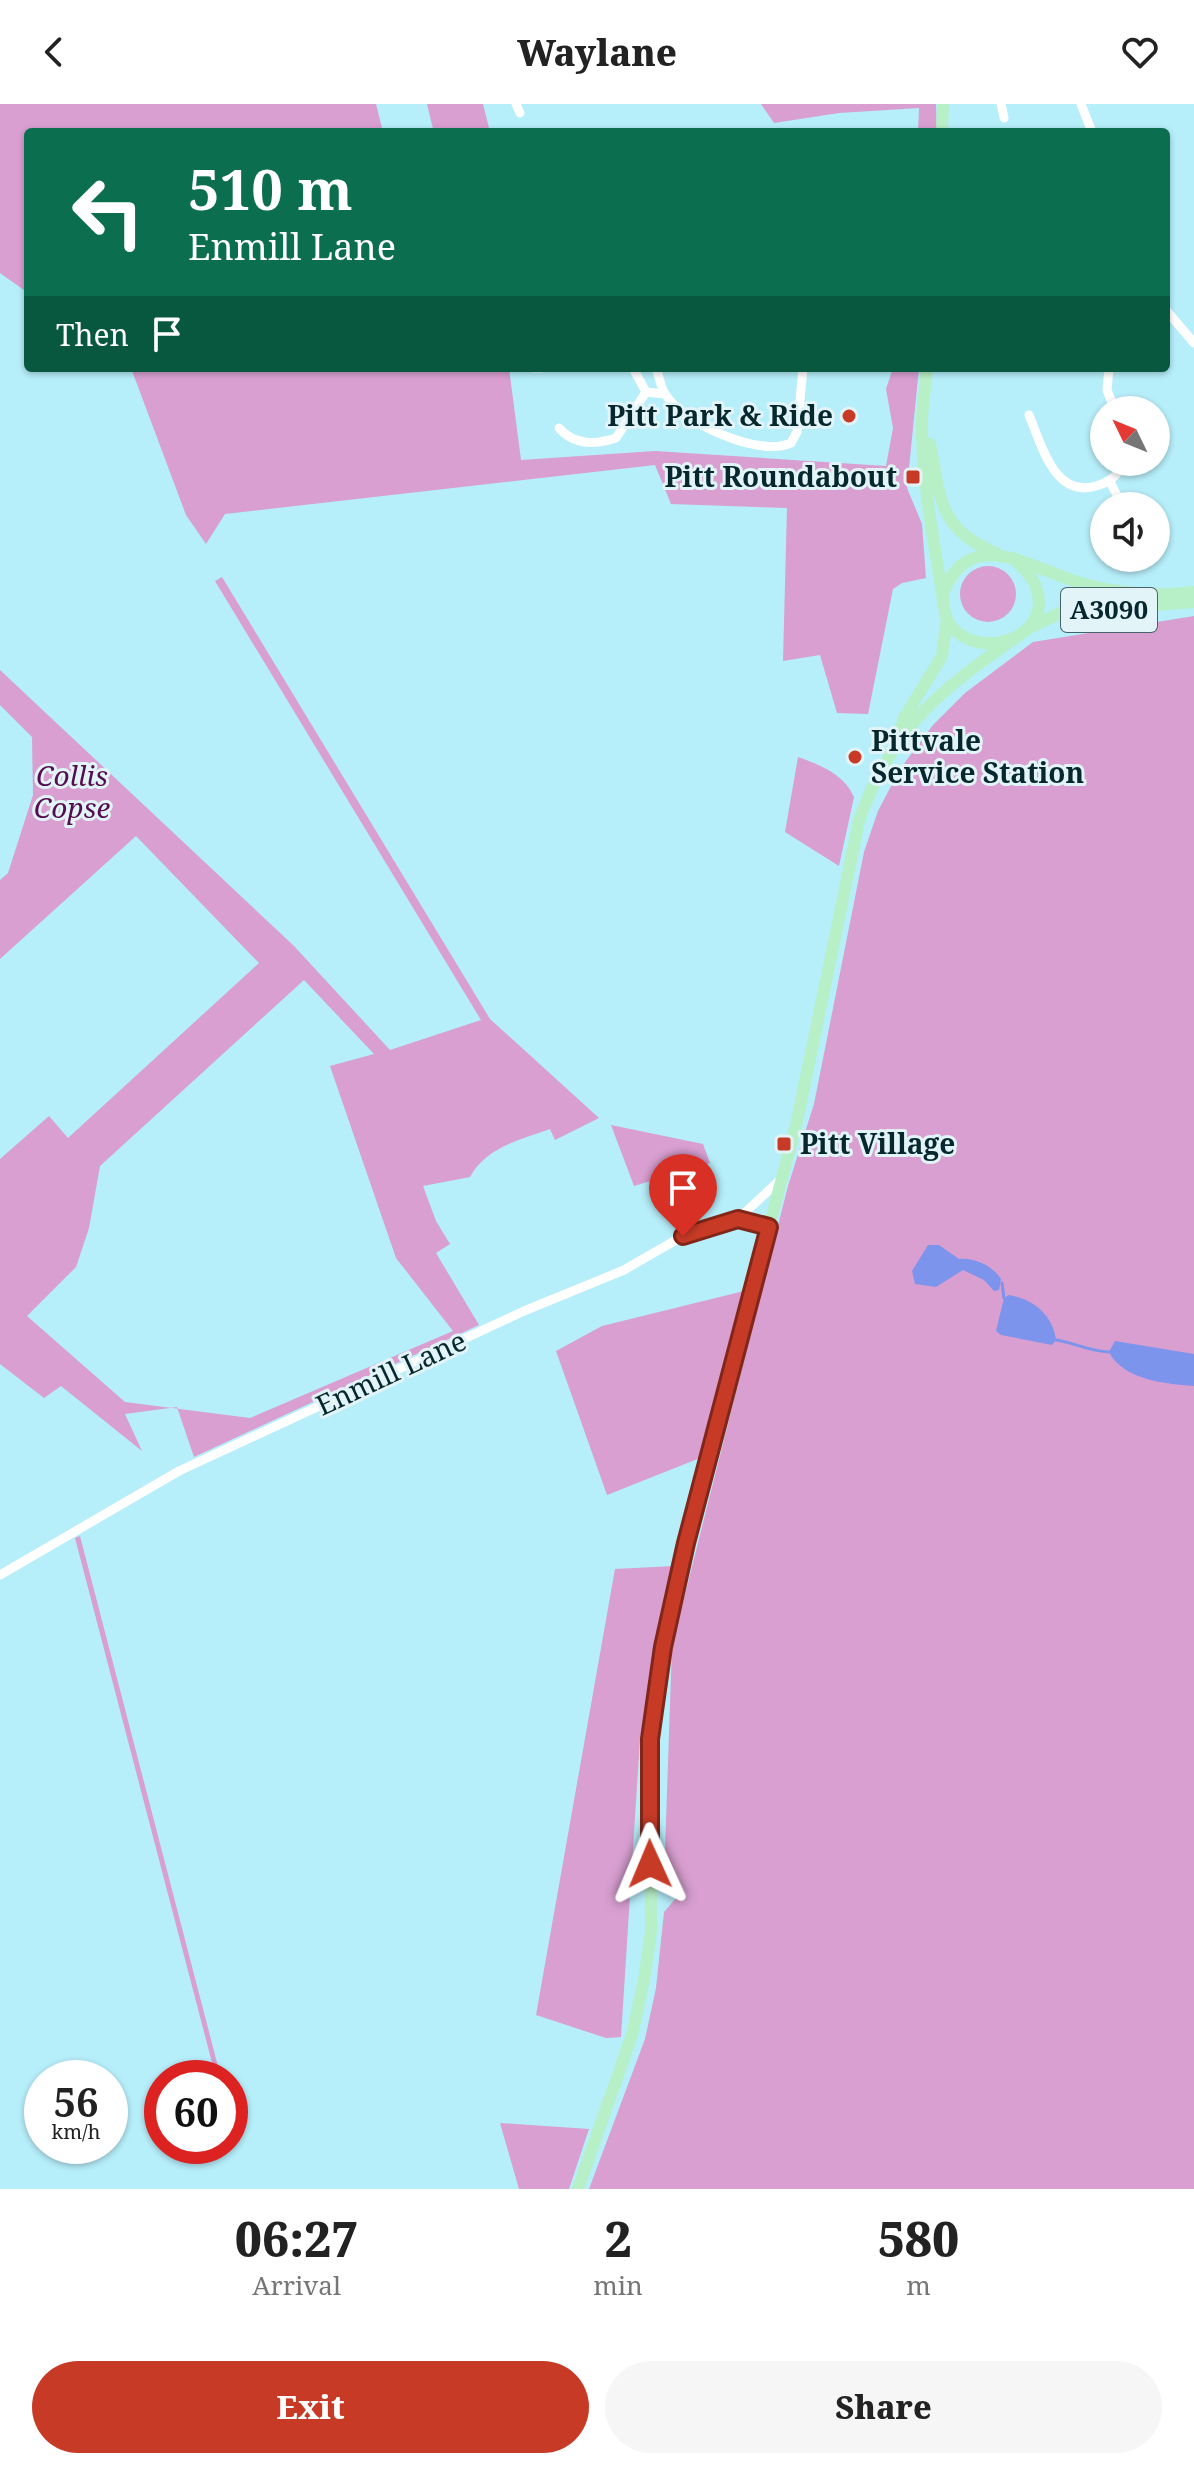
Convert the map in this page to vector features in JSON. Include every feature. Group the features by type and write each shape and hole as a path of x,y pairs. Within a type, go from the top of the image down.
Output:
{"main road":[{"path":"942,128 943,104"},
{"path":"925,393 929,442 948,518 962,537 1007,556 1036,587 1037,612 1023,632 986,644 971,641 947,619 927,504 922,416 927,372"},
{"path":"943,594 949,577 964,561 986,554 1007,556"},
{"name":"A3090","path":"1007,556 1071,580 1110,590 1194,592"},
{"name":"A3090","path":"898,738 944,689 1023,632 1062,612 1194,602"},
{"name":"A3090","path":"578,2189 632,2035 644,1980 651,1932 650,1739 663,1647 686,1543 797,1121 859,821 875,778 898,738 904,718 942,656 947,619"}],"street":[{"path":"1001,104 1004,118"},
{"path":"1081,104 1090,128"},
{"path":"1170,316 1194,343"},
{"path":"635,372 646,392"},
{"path":"657,372 664,394"},
{"path":"646,392 664,394 716,434 780,447 791,443 797,432 803,372"},
{"path":"1109,372 1109,396"},
{"path":"559,428 567,437 588,443 616,438 646,392"},
{"path":"1029,415 1050,464 1066,482 1089,488 1110,482 1114,476"},
{"path":"1110,482 1115,492"},
{"name":"Enmill Lane","path":"0,1575 179,1471 524,1311 624,1270 683,1236 738,1219 782,1178"},
{"path":"738,1219 769,1227"}],"green space":[{"path":"0,104 376,104 382,128 24,128 24,290 0,273"},
{"path":"427,104 483,104 489,128 433,128"},
{"path":"761,104 936,104 937,128 918,128 919,108 839,113 774,123"},
{"path":"132,372 510,372 521,460 655,451 886,466 893,428 886,389 892,372 919,372 907,488 922,524 926,578 902,583 893,589 868,714 837,713 820,655 783,661 787,508 671,504 655,465 225,514 206,544 186,515"},
{"path":"988,566 1008,574 1016,594 1008,614 988,622 968,614 960,594 968,574"},
{"name":"Collis Copse","path":"222,577 490,1019 599,1118 555,1140 550,1129 505,1146 485,1158 470,1177 423,1186 436,1221 450,1244 436,1253 479,1325 194,1457 178,1409 250,1418 453,1331 396,1258 330,1066 374,1054 304,980 100,1166 89,1228 76,1267 27,1316 125,1402 171,1408 125,1414 142,1451 61,1386 44,1398 0,1364 0,1159 49,1116 68,1138 259,963 136,836 0,959 0,880 8,873 33,795 32,737 0,705 0,670 294,946 390,1050 481,1020 215,581"},
{"path":"1194,616 1194,2189 589,2189 645,2039 656,1988 664,1912 683,1890 665,1851 672,1646 788,1186 814,1104 864,852 878,811 900,769 933,725 965,693 1033,642"},
{"path":"798,757 838,776 854,797 839,866 785,832"},
{"path":"611,1125 703,1144 710,1163 634,1186"},
{"path":"748,1290 700,1458 607,1495 556,1351 602,1326"},
{"path":"80,1536 216,2060 211,2060 75,1538"},
{"path":"674,1566 640,1739 621,2037 606,2038 536,2015 615,1569"},
{"path":"500,2123 589,2129 569,2189 519,2189"}],"water":[{"path":"928,1245 939,1245 959,1259 971,1259 988,1266 1001,1279 999,1290 994,1291 984,1280 963,1270 936,1287 915,1284 912,1271"},
{"path":"1009,1295 1034,1304 1046,1316 1056,1340 1052,1345 1001,1335 996,1331 1004,1298"},
{"path":"1115,1341 1194,1354 1194,1386 1146,1379 1124,1369 1109,1352"}],"waterway":[{"path":"1002,1283 1004,1298"},
{"path":"1056,1340 1109,1352"}],"place":[{"name":"Pitt Park & Ride","path":"849,416"},
{"name":"Pitt Roundabout","path":"913,477"},
{"name":"Pittvale Service Station","path":"855,757"},
{"name":"Pitt Village","path":"784,1144"}],"route":[{"path":"650,1864 650,1739 663,1647 686,1543 769,1227 738,1219 683,1236"}]}
